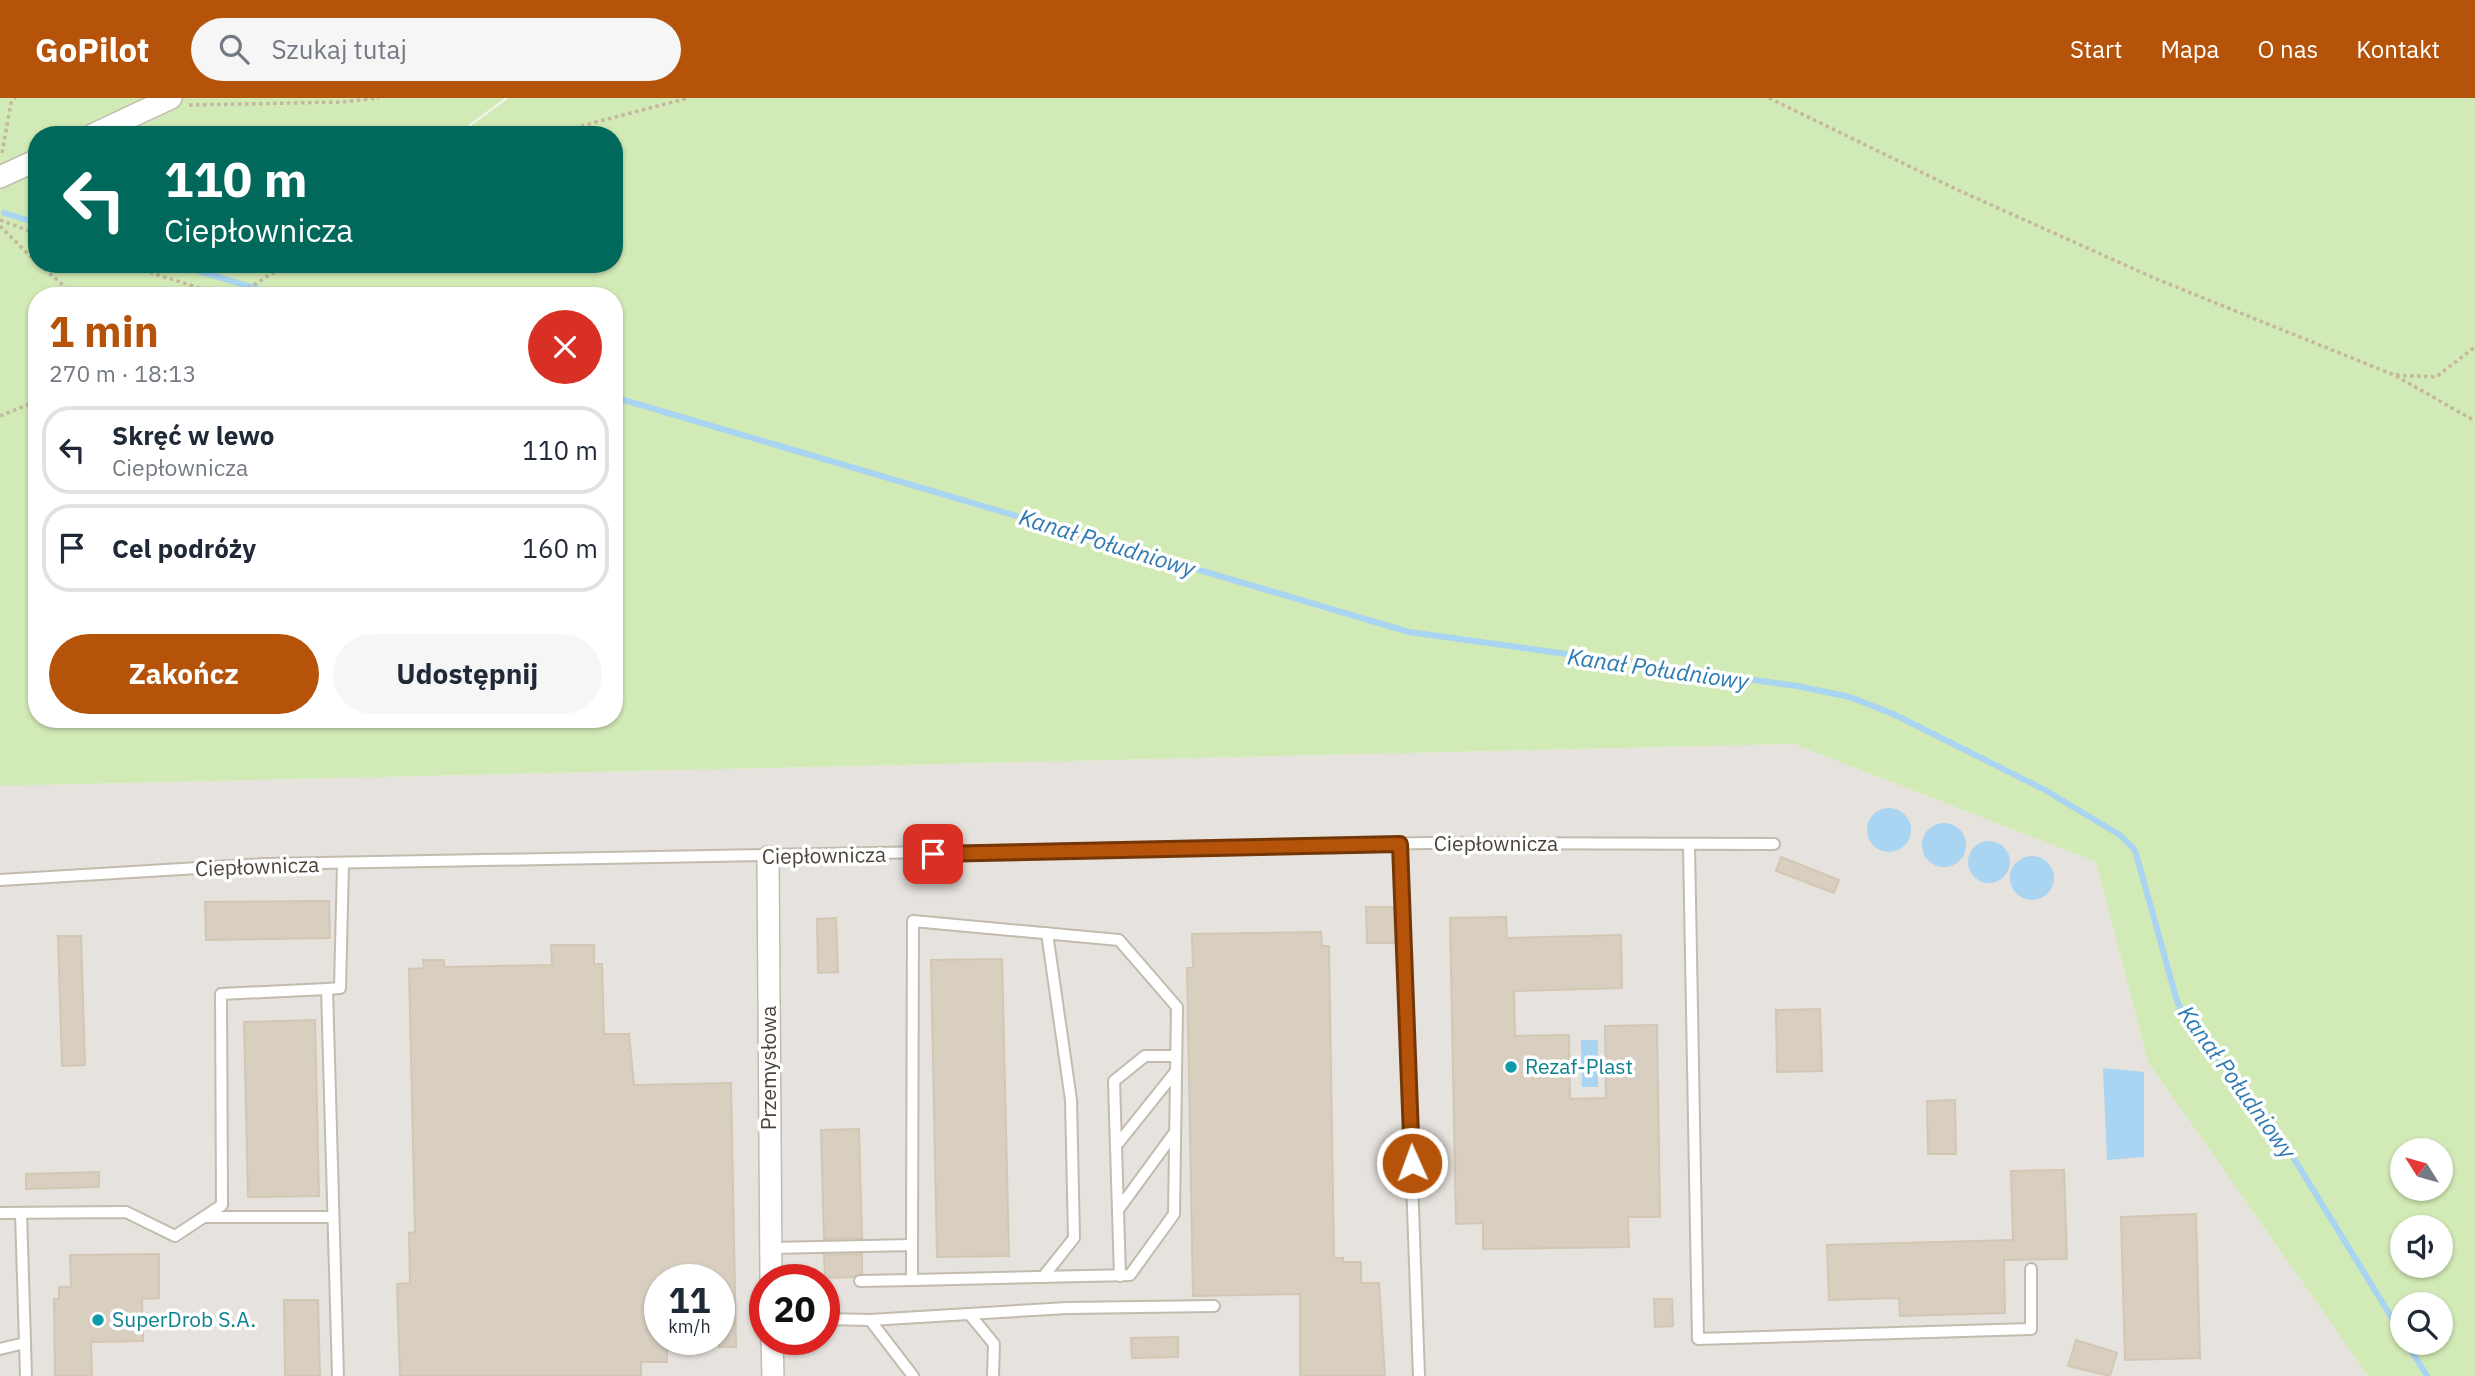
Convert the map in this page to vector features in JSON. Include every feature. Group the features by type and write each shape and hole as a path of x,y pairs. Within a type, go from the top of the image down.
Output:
{"street":[{"path":"111,126 165,101"},
{"path":"0,177 28,164"},
{"name":"Przemysłowa","path":"768,857 771,1264"},
{"path":"772,1355 773,1376"}],"lane":[{"name":"Ciepłownicza","path":"0,880 266,864 1400,844 1774,845"},
{"path":"1400,844 1419,1376"},
{"path":"1689,845 1698,1339 2031,1329 2031,1269"},
{"path":"0,1213 126,1212 175,1236 222,1205 221,993 340,988 343,864"},
{"path":"860,1281 912,1280 1044,1277 1120,1276 1130,1275 1174,1214 1177,1007 1119,940 914,921 912,1280"},
{"path":"1044,1277 1074,1238 1071,1100 1047,933"},
{"path":"327,989 338,1376"},
{"path":"1120,1276 1114,1081 1145,1056 1176,1056"},
{"path":"1116,1146 1176,1071"},
{"path":"1118,1210 1175,1132"},
{"path":"21,1213 26,1376"},
{"path":"207,1217 332,1217"},
{"path":"771,1248 912,1245"},
{"path":"840,1319 971,1316 1067,1308 1214,1306"},
{"path":"971,1316 994,1344 993,1376"},
{"path":"870,1320 913,1376"},
{"path":"0,1349 25,1343"}],"path":[{"path":"165,101 217,107 379,98"},
{"path":"581,126 688,98"},
{"path":"1769,98 1958,190 2129,267 2394,375 2475,421"},
{"path":"2,154 12,100"},
{"path":"0,223 28,231"},
{"path":"0,223 28,252"},
{"path":"49,273 65,287"},
{"path":"152,273 196,287"},
{"path":"250,287 273,273"},
{"path":"2394,375 2436,377 2475,347"},
{"path":"0,416 28,405"}],"shaded area":[{"path":"1794,744 2096,862 2148,1062 2368,1376 0,1376 0,786"}],"green space":[{"path":"0,98 505,98 467,126 28,126 28,273 623,273 623,126 470,126 509,98 2475,98 2475,1376 2368,1376 2148,1062 2096,862 1794,744 0,786"}],"water":[{"path":"1889,808 1904,815 1911,830 1904,845 1889,852 1874,845 1867,830 1874,815"},
{"path":"1944,823 1959,830 1966,845 1959,860 1944,867 1929,860 1922,845 1929,830"},
{"path":"1989,841 2004,847 2010,862 2004,877 1989,883 1974,877 1968,862 1974,847"},
{"path":"2032,856 2048,862 2054,878 2048,894 2032,900 2016,894 2010,878 2016,862"},
{"path":"1581,1040 1598,1040 1598,1087 1582,1087"},
{"path":"2103,1068 2144,1072 2144,1157 2107,1160"}],"building":[{"path":"1781,857 1839,880 1834,893 1776,871"},
{"path":"329,901 330,938 206,940 205,902"},
{"path":"1366,907 1394,907 1395,943 1367,943"},
{"name":"Rezaf-Plast","path":"1506,917 1507,938 1621,935 1622,988 1514,991 1515,1036 1569,1035 1570,1099 1606,1098 1605,1026 1657,1025 1660,1217 1628,1217 1629,1247 1483,1249 1483,1223 1456,1224 1450,918"},
{"path":"836,918 838,972 818,973 817,919"},
{"path":"1321,932 1322,946 1329,946 1334,1258 1343,1258 1343,1262 1361,1262 1361,1283 1379,1283 1385,1376 1300,1376 1300,1294 1193,1296 1187,968 1193,968 1192,934"},
{"path":"58,936 81,936 85,1065 62,1066"},
{"path":"551,945 594,945 594,964 602,964 604,1034 629,1034 634,1085 731,1083 734,1264 644,1264 644,1355 667,1355 667,1362 641,1362 641,1376 400,1376 397,1284 410,1283 409,1233 415,1232 409,969 424,968 423,960 444,960 444,967 552,965"},
{"path":"1002,959 1009,1256 937,1257 931,960"},
{"path":"1820,1009 1822,1071 1777,1072 1776,1010"},
{"path":"315,1020 319,1196 248,1197 244,1022"},
{"path":"1955,1100 1956,1154 1928,1154 1927,1101"},
{"path":"859,1129 862,1238 824,1239 821,1130"},
{"path":"2064,1170 2067,1259 2004,1260 2005,1313 1900,1316 1899,1298 1829,1300 1827,1245 2013,1240 2011,1171"},
{"path":"99,1172 99,1187 26,1189 26,1174"},
{"path":"2196,1214 2200,1358 2125,1360 2121,1217"},
{"name":"SuperDrob S.A.","path":"159,1254 159,1298 142,1299 143,1341 91,1342 92,1376 55,1376 54,1299 59,1299 59,1287 71,1287 70,1255"},
{"path":"862,1254 862,1273 853,1277 840,1277 840,1264 824,1264 824,1255"},
{"path":"1654,1299 1672,1299 1673,1326 1655,1327"},
{"path":"284,1300 318,1300 320,1376 285,1376"},
{"path":"1178,1337 1178,1357 1132,1358 1131,1338"},
{"path":"2076,1340 2117,1353 2110,1376 2068,1366"}],"waterway":[{"name":"Kanał Południowy","path":"4,213 28,220"},
{"name":"Kanał Południowy","path":"205,273 251,287"},
{"name":"Kanał Południowy","path":"623,400 1409,632 1797,686 1850,697 1893,714 2045,790 2120,835 2135,850 2177,1001 2188,1024 2269,1118 2390,1315"},
{"name":"Kanał Południowy","path":"2414,1355 2427,1376"}],"place":[{"name":"Rezaf-Plast","path":"1511,1067"},
{"name":"SuperDrob S.A.","path":"98,1320"}],"route":[{"path":"933,854 1400,844 1412,1163"}]}
